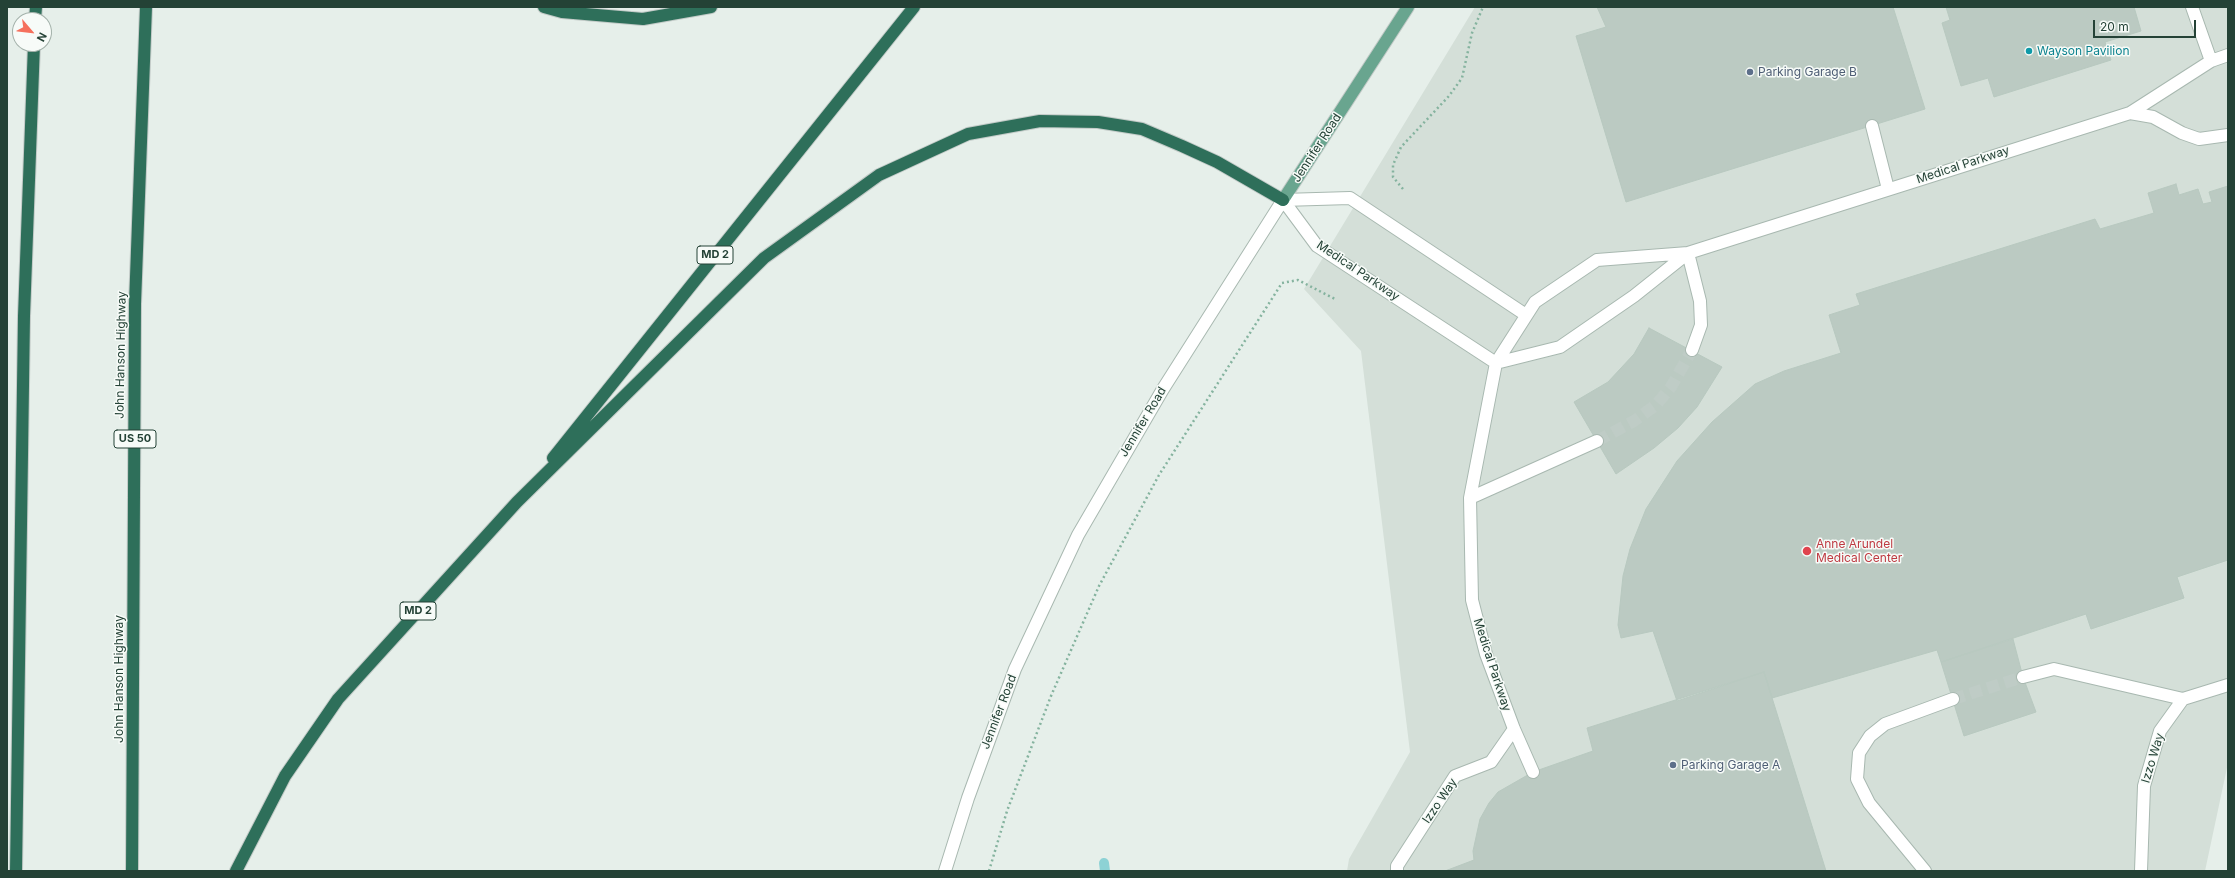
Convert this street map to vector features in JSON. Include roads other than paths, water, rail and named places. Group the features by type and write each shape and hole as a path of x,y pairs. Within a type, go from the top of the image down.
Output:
{"highway":[{"name":"John Hanson Highway","path":"132,871 135,304 146,7"},
{"path":"544,7 562,12 644,19 711,7"},
{"name":"MD 2","path":"236,871 285,776 338,700 517,502 914,7"},
{"path":"16,871 24,316 34,52"},
{"path":"517,502 764,258 879,175 968,134 1040,121 1098,122 1142,129 1217,162 1283,200"}],"main road":[{"name":"Jennifer Road","path":"1283,200 1408,7"}],"street":[{"path":"2192,7 2210,61"},
{"name":"Medical Parkway","path":"1534,772 1514,729 1486,654 1472,600 1470,498 1496,363 1535,302 1596,260 1688,253 2130,113 2210,61 2228,55"},
{"path":"2130,113 2153,117 2182,133 2199,139 2228,135"},
{"path":"1872,126 1888,189"},
{"path":"1283,200 1350,198 1526,315"},
{"name":"Medical Parkway","path":"1283,200 1317,246 1496,363 1560,347 1634,296 1688,253"},
{"name":"Jennifer Road","path":"945,871 968,798 1015,669 1078,535 1167,382 1283,200"},
{"path":"1688,253 1700,301 1700,325 1692,350"},
{"path":"1470,498 1597,441"},
{"path":"2023,677 2054,669 2183,699 2225,686 2228,675"},
{"path":"1925,871 1869,803 1857,779 1859,753 1870,736 1885,724 1953,699"},
{"name":"Izzo Way","path":"2141,871 2144,786 2160,731 2183,699"},
{"name":"Izzo Way","path":"1397,871 1397,866 1455,776 1491,762 1514,729"}],"waterway":[{"path":"1104,863 1105,871"}],"tunnel":[{"path":"1597,441 1634,421 1656,405 1671,387 1692,350"},
{"path":"1953,699 2023,677"}],"place":[{"name":"Wayson Pavilion","path":"2029,51"},
{"name":"Parking Garage B","path":"1750,72"},
{"name":"Anne Arundel Medical Center","path":"1807,551"},
{"name":"Parking Garage A","path":"1673,765"}]}
